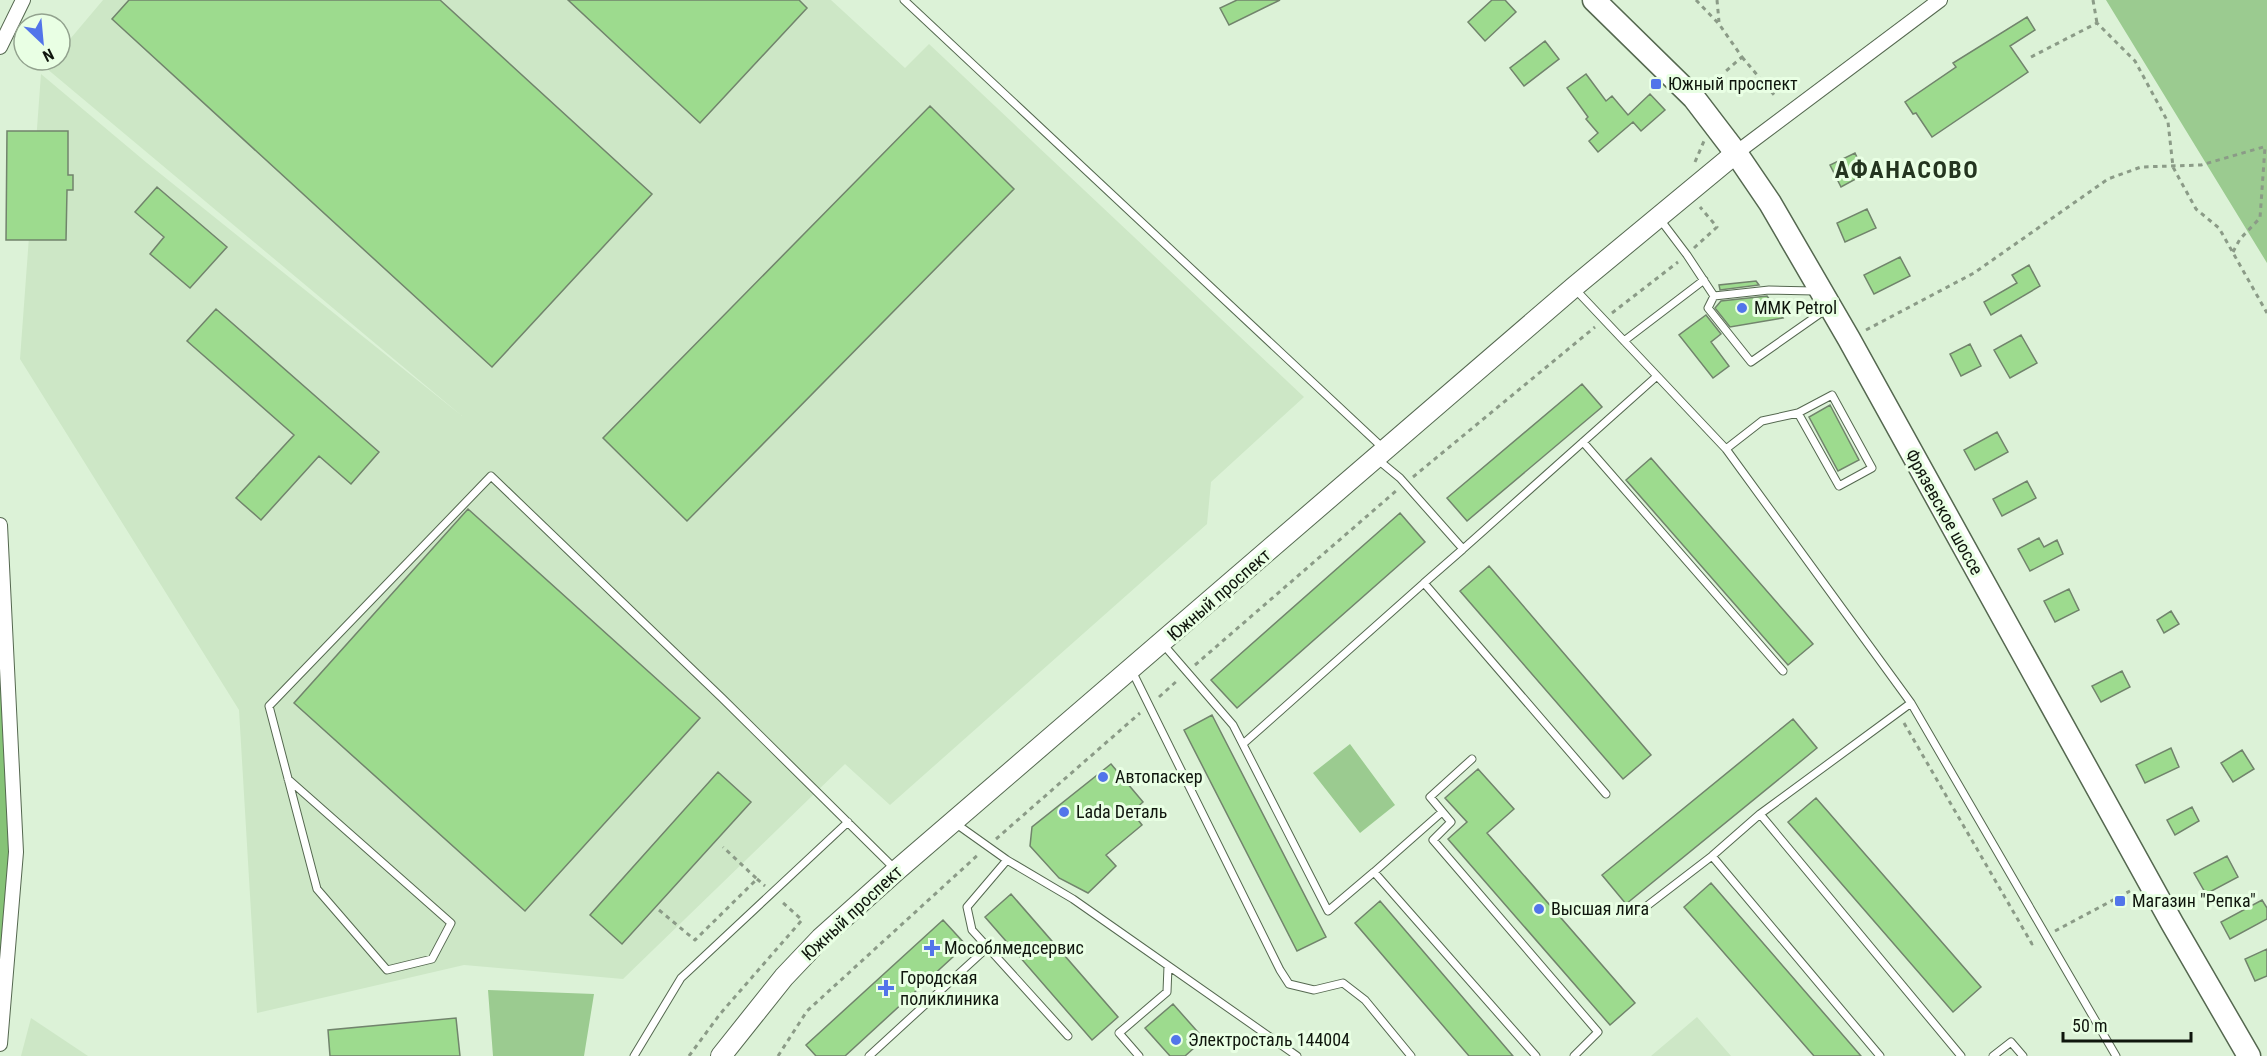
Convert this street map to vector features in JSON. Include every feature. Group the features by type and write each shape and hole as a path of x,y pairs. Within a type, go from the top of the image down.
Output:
{"highway":[{"name":"Фрязевское шоссе","path":"1594,0 1694,98 1770,203 1849,339 2166,912 2249,1056"}],"main road":[{"name":"Южный проспект","path":"721,1056 784,977 821,939 952,821 1657,216 1736,153"}],"street":[{"path":"0,47 22,0"},
{"path":"1736,153 1940,0"},
{"path":"0,525 16,852 0,1044"}],"lane":[{"path":"903,0 1381,455 1463,549"},
{"path":"1657,216 1687,255 1714,296"},
{"path":"1624,341 1704,280"},
{"path":"1574,287 1726,449 1911,703 2116,1056"},
{"path":"1714,296 1769,290 1826,299"},
{"path":"1714,296 1708,308 1751,362 1826,299"},
{"path":"1243,744 1657,376"},
{"path":"1726,449 1762,421 1798,413 1832,395 1872,468 1839,486 1798,413"},
{"path":"1583,442 1783,671"},
{"path":"288,779 451,923 432,959 387,970 316,889 269,706 491,476 897,870"},
{"path":"1424,583 1606,794"},
{"path":"1162,643 1233,725 1328,911 1442,812"},
{"path":"1131,669 1289,984 1314,990 1343,983 1365,1000 1411,1056"},
{"path":"1639,912 1712,856 1760,814 1911,703"},
{"path":"1472,759 1430,797 1451,822 1433,840 1598,1032 1574,1056"},
{"path":"1760,814 1961,1056"},
{"path":"952,821 1007,860 1073,899 1297,1056"},
{"path":"634,1056 681,978 848,822"},
{"path":"1712,856 1880,1056"},
{"path":"1007,860 967,907 972,930 1068,1036"},
{"path":"1374,872 1536,1056"},
{"path":"869,1056 988,947"},
{"path":"1139,1056 1119,1033 1167,992 1168,966"},
{"path":"1993,1056 2011,1042 2023,1056"}],"path":[{"path":"1696,0 1719,24 1742,57 1775,96"},
{"path":"1717,0 1719,24"},
{"path":"2093,0 2097,22 2135,61 2168,122 2173,167 2196,209 2219,228 2267,313"},
{"path":"2031,57 2097,22"},
{"path":"1726,71 1742,57"},
{"path":"1692,168 1707,136"},
{"path":"1849,339 1974,273 2108,179 2141,167 2201,165 2266,146 2260,218 2240,239 2233,252"},
{"path":"778,1056 807,1011 988,846 1405,484 1604,319 1687,255 1717,227 1700,207"},
{"path":"689,1056 720,1014 802,920 723,847"},
{"path":"659,910 695,940 757,879"}],"shaded area":[{"path":"103,0 831,0 905,68 929,44 1304,397 1211,482 1207,524 890,805 845,764 623,979 464,965 257,1013 239,710 20,359 41,74 147,163 462,416 51,72 72,72 72,37"},
{"path":"1697,1017 1731,1056 1651,1056"},
{"path":"31,1018 88,1056 21,1056"}],"green space":[{"path":"2106,0 2267,0 2267,263"},
{"path":"0,601 16,852 0,1044"},
{"path":"1350,744 1395,805 1360,833 1313,773"},
{"path":"488,990 594,994 584,1056 493,1056"}],"building":[{"path":"129,0 440,0 652,194 492,367 112,19"},
{"path":"568,0 799,0 807,8 700,123"},
{"path":"1237,0 1280,0 1229,25 1220,8"},
{"path":"1492,0 1505,0 1516,12 1485,41 1468,22"},
{"path":"2027,17 2035,30 2010,46 2028,72 1932,137 1916,113 1913,114 1905,102 1956,67 1953,63"},
{"path":"1545,41 1559,59 1524,86 1510,68"},
{"path":"1586,74 1606,101 1612,96 1628,115 1650,94 1665,110 1641,131 1633,122 1598,152 1589,141 1598,133 1586,119 1588,117 1567,88"},
{"path":"930,106 1014,189 687,521 603,438"},
{"path":"7,131 68,131 68,175 73,175 73,190 67,190 66,240 6,240"},
{"path":"1855,153 1865,174 1841,187 1830,165"},
{"path":"157,187 227,247 190,288 150,254 164,237 135,212"},
{"path":"1867,209 1876,228 1845,242 1837,223"},
{"path":"1900,257 1910,276 1874,294 1864,275"},
{"path":"2029,265 2040,286 1991,315 1984,302 2017,283 2012,275"},
{"path":"1756,281 1759,285 1720,290 1719,285"},
{"path":"1767,296 1783,318 1730,327 1715,308 1721,301"},
{"path":"216,309 379,452 351,484 319,456 261,520 236,498 294,435 187,341"},
{"path":"1706,315 1721,334 1711,342 1729,366 1713,378 1679,335"},
{"path":"2021,335 2037,363 2010,378 1994,350"},
{"path":"1970,344 1981,366 1961,376 1950,354"},
{"path":"1582,384 1602,407 1467,521 1447,498"},
{"path":"1830,405 1859,460 1838,471 1809,417"},
{"path":"1997,432 2008,452 1975,470 1964,450"},
{"path":"1651,458 1813,644 1788,665 1626,480"},
{"path":"2027,481 2036,498 2002,516 1993,499"},
{"path":"468,509 700,718 525,911 294,703"},
{"path":"1400,513 1425,542 1237,708 1211,680"},
{"path":"2039,538 2044,547 2057,540 2063,554 2030,571 2018,549"},
{"path":"1489,566 1651,755 1623,779 1460,591"},
{"path":"2069,589 2079,610 2055,622 2044,601"},
{"path":"2171,611 2179,624 2164,633 2157,620"},
{"path":"2122,671 2130,687 2101,702 2092,686"},
{"path":"1212,715 1326,937 1297,951 1184,730"},
{"path":"1793,719 1817,748 1626,904 1602,875"},
{"path":"2171,748 2179,767 2145,783 2136,765"},
{"path":"2242,750 2254,769 2233,782 2221,763"},
{"path":"1111,764 1143,802 1132,812 1142,825 1106,855 1116,866 1088,893 1059,878 1030,846 1032,827"},
{"path":"1478,769 1514,809 1487,833 1635,1003 1610,1025 1448,839 1467,822 1445,798"},
{"path":"718,772 751,802 622,944 590,915"},
{"path":"1816,798 1981,987 1953,1012 1788,822"},
{"path":"2192,807 2199,821 2175,835 2167,820"},
{"path":"2227,856 2238,877 2206,894 2194,873"},
{"path":"1711,883 1861,1056 1814,1056 1684,907"},
{"path":"1011,894 1118,1017 1092,1040 985,917"},
{"path":"2262,900 2267,908 2267,919 2230,939 2221,922"},
{"path":"1380,901 1513,1056 1469,1056 1355,923"},
{"path":"943,920 966,945 845,1056 816,1056 806,1045"},
{"path":"2267,949 2267,976 2255,981 2245,959"},
{"path":"1173,1004 1204,1039 1185,1056 1170,1056 1145,1028"},
{"path":"456,1018 460,1056 330,1056 328,1030"}],"place":[{"name":"Южный проспект","path":"1656,84"},
{"name":"MMK Petrol","path":"1742,308"},
{"name":"Автопаскер","path":"1103,777"},
{"name":"Lada Dеталь","path":"1064,812"},
{"name":"Магазин \"Репка\"","path":"2120,901"},
{"name":"Высшая лига","path":"1539,909"},
{"name":"Мособлмедсервис","path":"932,948"},
{"name":"Городская поликлиника","path":"886,988"},
{"name":"Электросталь 144004","path":"1176,1040"}],"district":[{"name":"АФАНАСОВО","path":"1907,170"}]}
